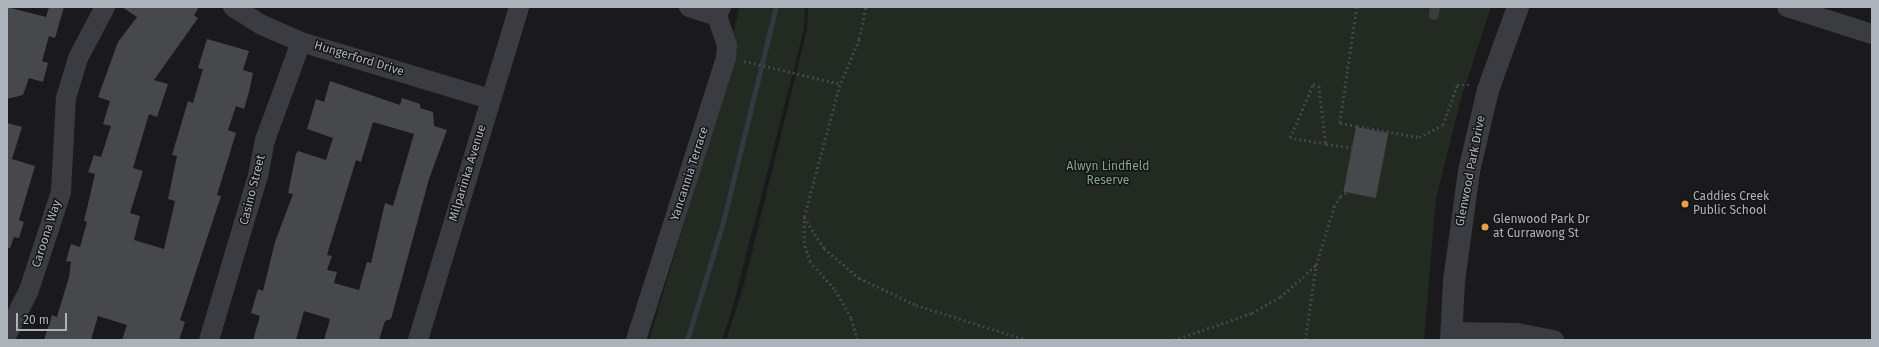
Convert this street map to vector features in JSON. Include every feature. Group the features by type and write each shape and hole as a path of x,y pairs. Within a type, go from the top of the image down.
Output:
{"street":[{"name":"Caroona Way","path":"7,334 29,290 61,192 62,128 66,98 78,58 105,7"},
{"name":"Hungerford Drive","path":"233,7 262,25 301,42 490,99"},
{"name":"Milparinka Avenue","path":"418,340 519,7"},
{"path":"689,7 719,12"},
{"name":"Glenwood Park Drive","path":"1451,336 1461,223 1477,132 1497,62 1518,7"},
{"path":"1787,7 1872,34"},
{"name":"Yancannia Terrace","path":"636,340 726,58 727,46 719,12"},
{"name":"Casino Street","path":"209,340 258,176 265,140 301,42"},
{"path":"1451,336 1517,333 1554,340"}],"path":[{"path":"857,340 851,318 834,290 810,262 804,243 804,217 841,84 859,39 866,7"},
{"path":"1357,7 1340,123 1418,137 1443,124 1457,85 1474,86"},
{"path":"751,62 841,84"},
{"path":"1326,144 1319,86 1313,84 1290,138 1326,144 1353,148"},
{"path":"1305,340 1316,265 1334,207 1340,196 1348,192"},
{"path":"804,217 824,248 859,278 916,305 1028,340"},
{"path":"1174,340 1252,313 1280,297 1316,265"}],"green space":[{"path":"739,7 805,7 804,29 731,314 722,340 649,340 716,117"},
{"name":"Alwyn Lindfield Reserve","path":"808,7 1491,7 1461,99 1436,199 1424,340 726,340 745,281 807,29"}],"building":[{"path":"7,7 46,17 49,7 64,7 55,38 49,36 42,61 48,63 43,82 29,78 23,95 7,99"},
{"path":"122,7 199,7 194,15 198,18 154,80 168,84 157,117 149,114 133,168 143,171 130,213 140,216 134,240 164,249 175,201 168,199 177,156 172,155 188,101 193,103 203,69 198,68 207,39 249,51 243,70 253,73 249,92 244,109 236,106 228,130 236,133 217,195 221,196 180,320 185,322 179,340 122,340 127,325 98,316 91,340 44,340 52,315 57,317 69,277 71,262 66,261 71,244 80,247 87,222 84,221 95,174 88,172 94,155 101,157 111,126 103,124 110,101 98,97 118,42 137,17"},
{"path":"330,81 400,105 402,98 420,104 420,108 433,112 434,126 447,130 429,179 391,319 385,321 379,340 324,340 330,319 304,311 296,340 253,340 260,316 251,313 258,289 263,291 275,242 293,194 288,193 296,154 298,151 326,160 333,138 307,129 316,99 324,102","holes":["373,122 414,134 393,206 385,203 371,263 367,262 359,290 334,283 337,272 327,270 332,256 327,255 356,160 361,162"]},
{"path":"7,123 22,127 12,159 35,166 19,220 24,222 19,238 14,237 10,248 7,248"},
{"path":"1356,127 1388,133 1376,198 1343,192"}],"waterway":[{"path":"687,340 723,222 776,7"}],"place":[{"name":"Caddies Creek Public School","path":"1685,204"},
{"name":"Glenwood Park Dr at Currawong St","path":"1485,227"}]}
